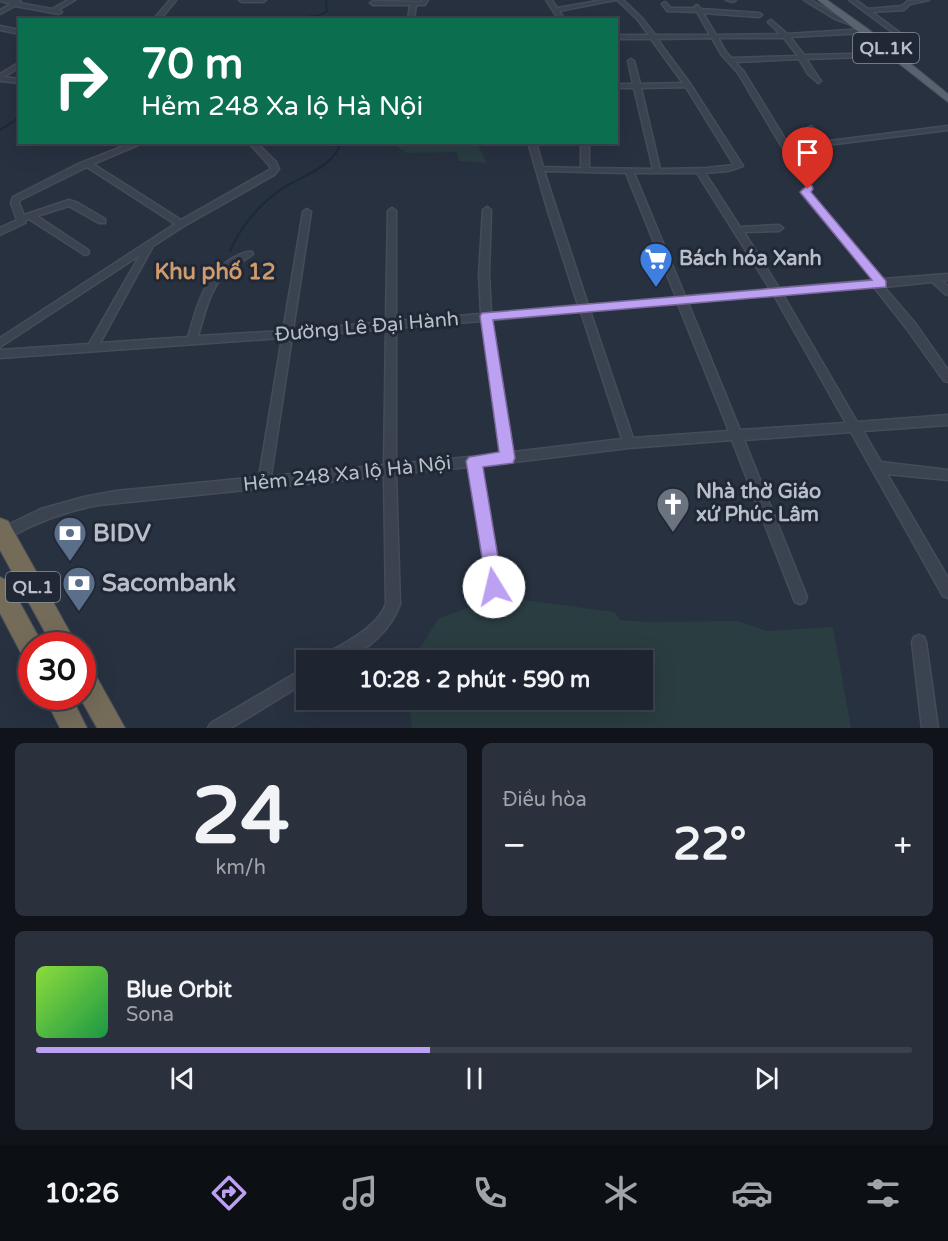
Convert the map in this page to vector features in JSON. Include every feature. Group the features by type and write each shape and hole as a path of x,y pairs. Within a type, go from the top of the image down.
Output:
{"highway":[{"name":"QL.1","path":"2,531 58,632"},
{"name":"QL.1","path":"0,589 23,632"},
{"path":"96,700 112,728"},
{"path":"64,710 74,728"}],"main road":[{"name":"QL.1K","path":"822,0 865,31 948,99"},
{"name":"QL.1K","path":"830,0 948,90"}],"street":[{"path":"1,0 56,11 72,0"},
{"path":"158,18 173,0"},
{"path":"242,0 263,0"},
{"path":"373,3 423,4 425,0"},
{"path":"549,0 561,18"},
{"path":"557,10 612,0"},
{"path":"539,169 700,171 733,169 739,166 688,85 650,36 640,19 620,0"},
{"path":"729,0 734,0"},
{"path":"807,0 837,18 856,24"},
{"path":"852,0 913,45"},
{"path":"868,11 904,8 908,3 926,0"},
{"path":"0,12 17,2"},
{"path":"411,18 413,3"},
{"path":"665,3 669,10 698,9 759,15"},
{"path":"698,9 723,53 732,60 800,170"},
{"path":"771,22 802,57 805,67 818,81"},
{"path":"0,28 18,32"},
{"path":"881,29 890,28"},
{"path":"618,37 785,36 865,31"},
{"path":"732,60 893,54"},
{"path":"631,61 657,171"},
{"path":"0,78 16,69"},
{"path":"0,78 18,81"},
{"path":"618,86 688,85"},
{"path":"811,128 827,143"},
{"path":"785,146 948,128"},
{"path":"85,252 26,216 15,203 16,199 88,164 137,144"},
{"path":"0,343 181,224 274,169 273,164 253,144"},
{"path":"533,144 629,443"},
{"path":"585,144 585,170"},
{"path":"88,164 181,224"},
{"path":"628,170 800,597"},
{"path":"700,171 777,292 948,591"},
{"path":"808,189 805,192 879,284 948,378"},
{"path":"0,231 18,223 26,216 69,203 102,221"},
{"path":"487,210 484,274 486,316 508,458"},
{"path":"346,650 358,643 387,618 392,610 390,470 392,211"},
{"path":"264,482 307,212"},
{"path":"736,230 779,228"},
{"path":"92,348 150,244"},
{"path":"192,341 214,277 236,258 249,254"},
{"name":"Đường Lê Đại Hành","path":"0,354 287,334 948,277"},
{"path":"934,278 948,292"},
{"name":"Hẻm 248 Xa lộ Hà Nội","path":"2,531 69,503 182,489 508,458 629,443 948,420"},
{"path":"474,461 494,587"},
{"path":"876,467 948,475"},
{"path":"919,642 930,728"},
{"path":"216,728 296,680"}],"green space":[{"path":"394,144 478,144 487,163 459,161 457,152 407,153"},
{"path":"500,597 615,612 620,620 738,621 767,631 833,627 851,728 412,728 410,710 653,710 653,650 418,650 439,618"}],"waterway":[{"path":"301,18 316,16 327,11 326,0"},
{"path":"0,130 18,119"},
{"path":"230,251 245,225 264,203 280,190 324,165 340,144"}],"place":[{"name":"Bách hóa Xanh","path":"656,288"},
{"name":"Nhà thờ Giáo xứ Phúc Lâm","path":"673,533"},
{"name":"BIDV","path":"70,562"},
{"name":"Sacombank","path":"79,612"}],"district":[{"name":"Khu phố 12","path":"215,272"}],"route":[{"path":"494,587 474,461 508,458 486,316 882,284 805,192 808,189"}]}
